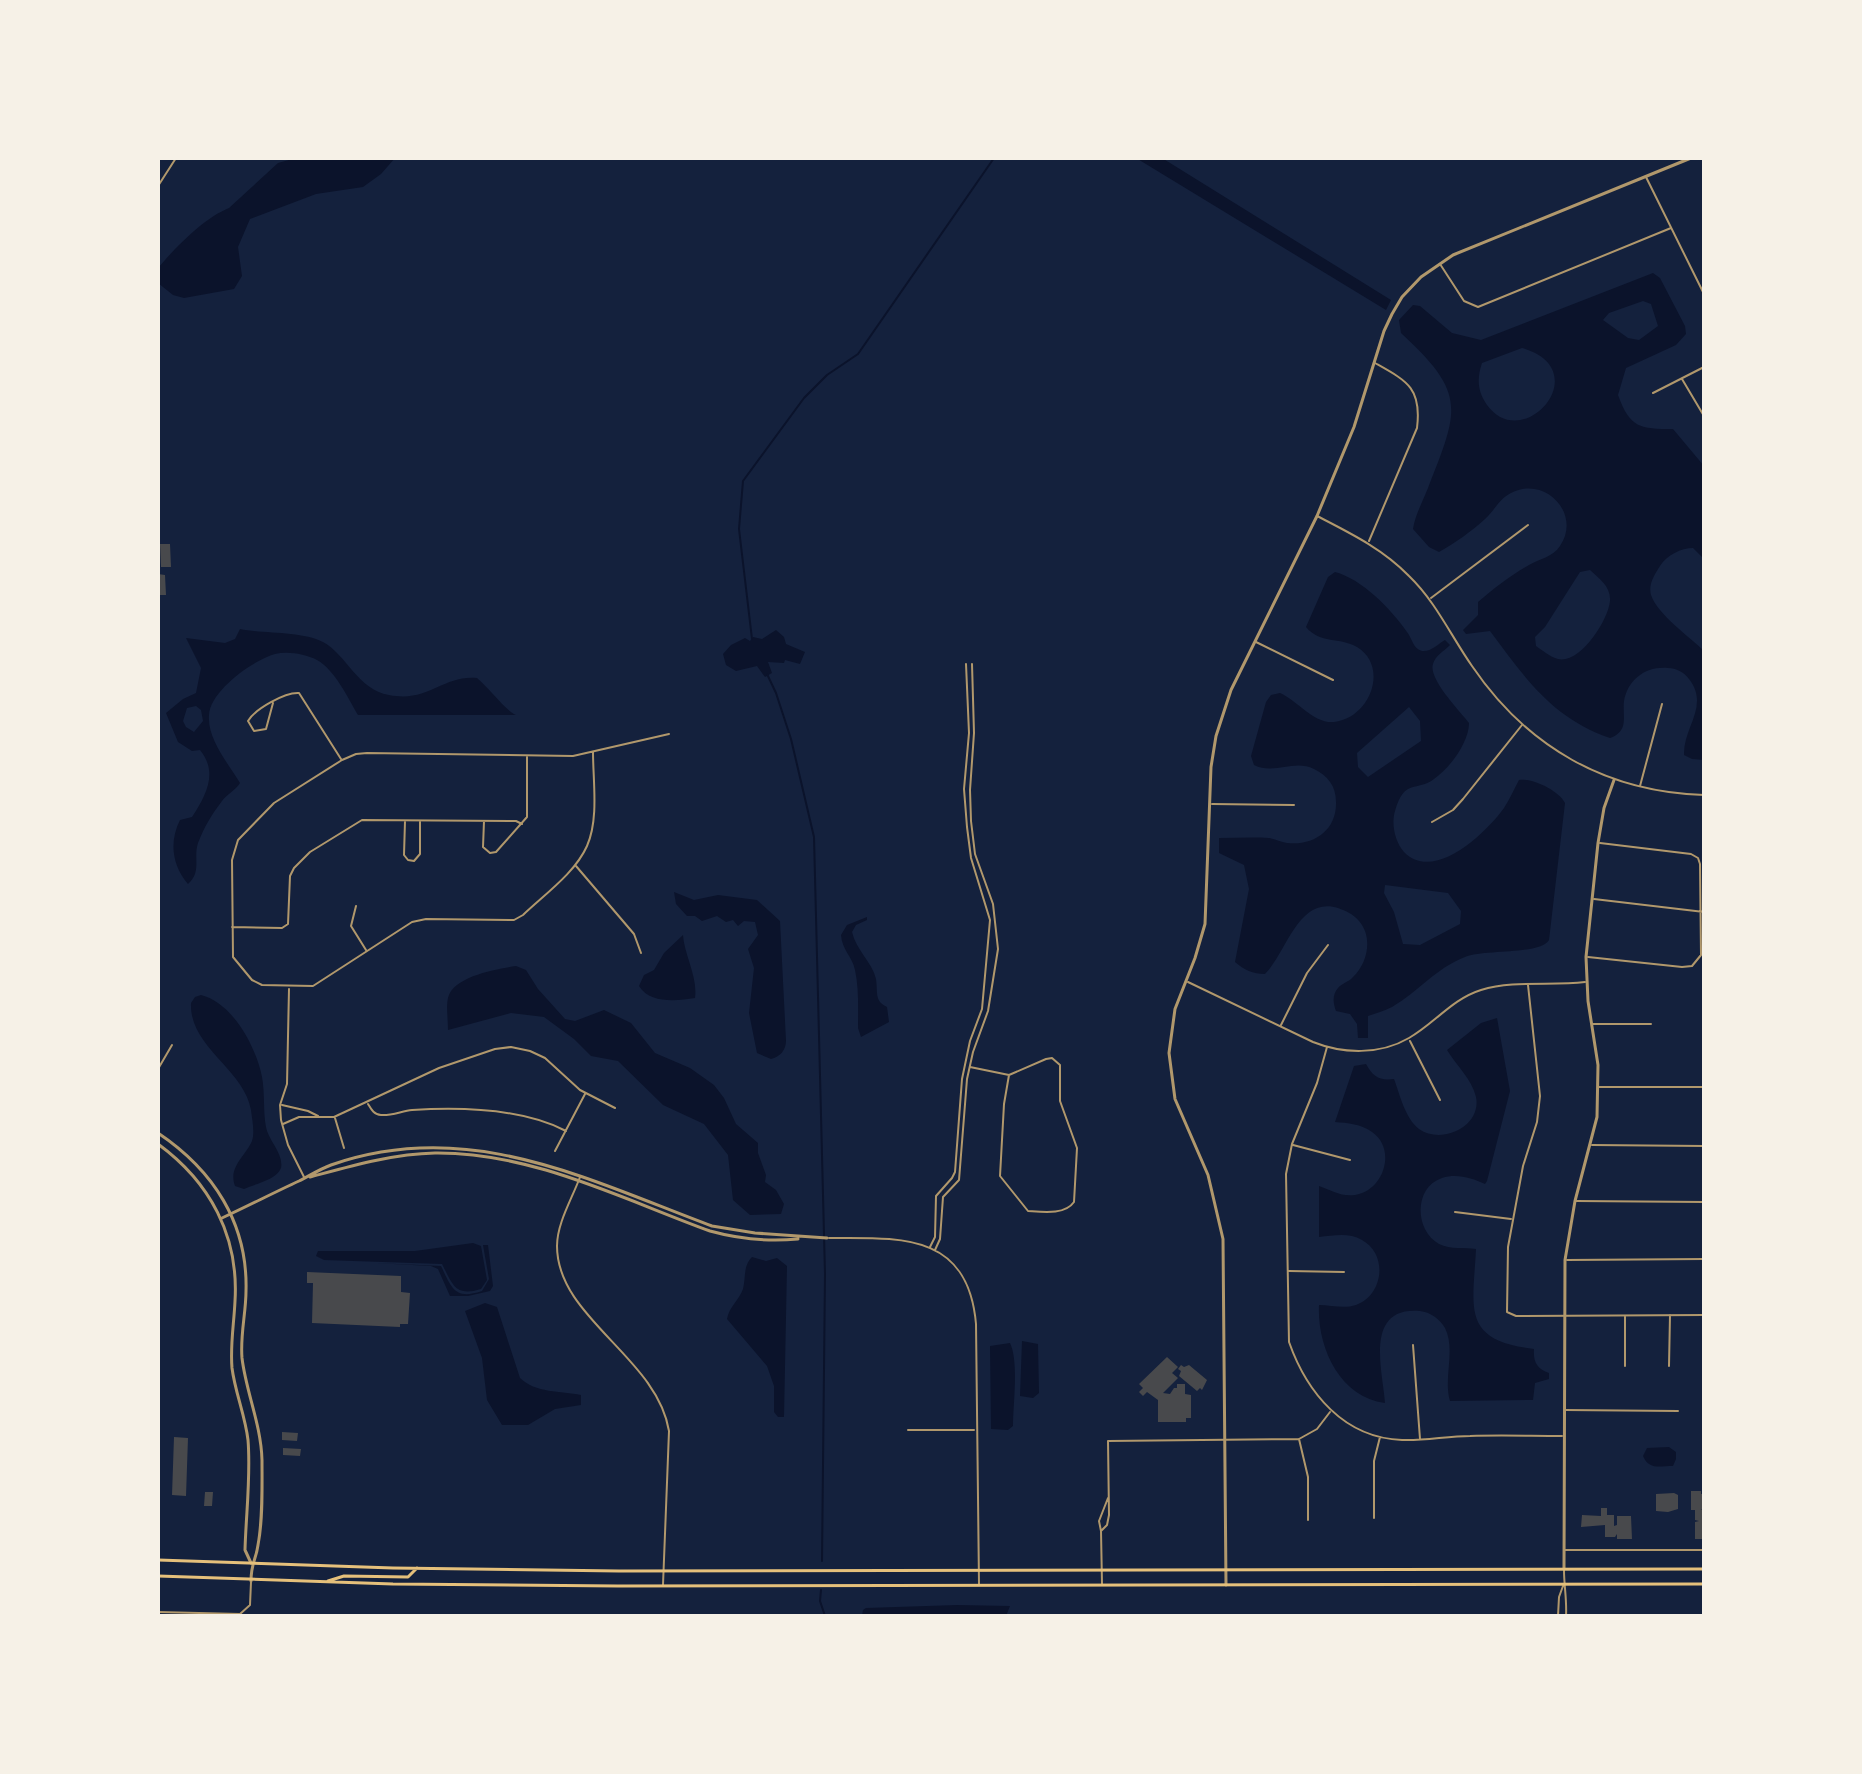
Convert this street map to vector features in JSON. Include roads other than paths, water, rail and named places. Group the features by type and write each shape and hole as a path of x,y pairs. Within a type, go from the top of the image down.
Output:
{"main road":[{"path":"158,1560 663,1571 1704,1569"},
{"path":"324,1582 344,1576 408,1577 417,1568"},
{"path":"158,1576 251,1581 663,1586 1704,1584"}],"street":[{"path":"158,185 176,158"},
{"path":"1226,1585 1223,1239 1208,1175 1177,1105 1170,1067 1172,1021 1205,924 1209,804 1216,736 1231,690 1317,516 1354,427 1384,331 1402,297 1439,263 1467,249 1691,158"},
{"path":"1645,177 1704,294"},
{"path":"1439,263 1464,301 1478,307 1671,228"},
{"path":"1368,542 1417,428 1419,415 1411,385 1374,362"},
{"path":"1653,393 1704,367"},
{"path":"1682,379 1704,416"},
{"path":"1317,516 1368,542 1410,576 1430,599 1488,689 1522,725 1552,750 1614,780 1671,793 1704,795"},
{"path":"1430,599 1528,525"},
{"path":"1254,641 1333,680"},
{"path":"930,1247 935,1237 936,1196 955,1172 964,1066 982,1009 990,920 971,858 967,827 964,789 969,733 966,664"},
{"path":"935,1250 940,1239 943,1197 959,1180 970,1067 988,1011 998,936 993,902 975,854 971,821 974,733 972,664"},
{"path":"966,674 972,674"},
{"path":"273,703 266,729 254,731 248,721 251,715 292,692 299,693 342,760"},
{"path":"1639,787 1662,704"},
{"path":"1432,822 1453,810 1522,725"},
{"path":"593,752 592,830 587,846 576,865 523,915 514,920 426,919 412,922 313,986 262,985 252,980 233,957 232,860 238,840 274,803 342,760 367,753 573,756 669,734"},
{"path":"484,820 483,847 490,853 496,852 522,824 527,808 527,756"},
{"path":"1566,1616 1563,1436 1565,1260 1575,1201 1591,1145 1599,1087 1586,957 1598,843 1604,808 1614,780"},
{"path":"1209,804 1294,805"},
{"path":"405,819 404,855 414,861 420,854 420,820"},
{"path":"231,927 282,928 288,924 290,876 301,859 362,820 484,820 522,824"},
{"path":"1586,957 1682,967 1692,966 1701,955 1700,864 1695,856 1598,843"},
{"path":"576,865 634,934 641,953"},
{"path":"1592,899 1704,912"},
{"path":"356,906 351,926 367,951"},
{"path":"1281,1026 1307,973 1328,945"},
{"path":"1186,980 1327,1047 1366,1051 1409,1038 1460,999 1478,991 1500,986 1587,982"},
{"path":"1528,985 1540,1096 1537,1122 1523,1166 1512,1220 1508,1247 1507,1312 1516,1316 1704,1315"},
{"path":"289,987 287,1084 280,1105 288,1145 304,1178"},
{"path":"1591,1024 1651,1024"},
{"path":"1409,1038 1440,1100"},
{"path":"158,1069 172,1045"},
{"path":"283,1124 299,1117 334,1117 439,1068 495,1049 511,1047 545,1058 586,1093 615,1108"},
{"path":"1327,1047 1317,1083 1292,1144 1286,1174 1289,1342 1310,1389 1331,1411 1352,1425 1380,1437 1420,1440 1469,1436 1563,1436"},
{"path":"964,1066 1009,1075 1046,1059 1052,1058 1060,1065 1060,1101 1077,1148 1074,1202 1064,1211 1028,1211 1000,1176 1003,1115 1009,1075"},
{"path":"1599,1087 1704,1087"},
{"path":"555,1151 586,1093"},
{"path":"366,1102 374,1113 380,1115 411,1110 465,1110 536,1120 566,1131"},
{"path":"280,1105 308,1111 319,1117"},
{"path":"334,1117 344,1148"},
{"path":"158,1133 191,1157 232,1214 246,1266 242,1356 257,1419 262,1461 259,1544 251,1563 250,1605 240,1614 158,1612"},
{"path":"158,1144 184,1165 201,1185 222,1218 229,1237 235,1272 232,1371 248,1440 245,1550 251,1563"},
{"path":"1292,1144 1350,1160"},
{"path":"1591,1145 1704,1146"},
{"path":"222,1218 329,1165 402,1149 436,1147 502,1153 551,1165 579,1179 733,1231 805,1238 893,1238 917,1241 930,1247 955,1267 971,1292 975,1306 979,1585"},
{"path":"579,1179 557,1244 558,1262 565,1284 653,1388 666,1415 669,1431 663,1586"},
{"path":"1575,1201 1704,1202"},
{"path":"1455,1212 1512,1220"},
{"path":"1565,1260 1704,1259"},
{"path":"1287,1271 1344,1272"},
{"path":"1669,1366 1670,1314"},
{"path":"1625,1315 1625,1366"},
{"path":"1413,1345 1420,1440"},
{"path":"1563,1410 1678,1411"},
{"path":"1101,1531 1107,1525 1109,1515 1108,1441 1299,1439 1317,1429 1331,1411"},
{"path":"908,1430 975,1430"},
{"path":"1374,1518 1374,1461 1380,1437"},
{"path":"1299,1439 1308,1477 1308,1520"},
{"path":"1102,1585 1099,1521 1108,1498"},
{"path":"1564,1550 1704,1550"},
{"path":"1558,1616 1559,1597 1564,1585"}],"water":[{"path":"296,158 395,158 381,174 363,187 316,194 250,219 238,247 242,276 234,289 184,298 173,295 158,283 158,268 191,234 229,208 278,163"},
{"path":"1136,158 1162,158 1391,300 1386,310"},
{"path":"1653,273 1660,278 1685,326 1686,334 1676,345 1626,368 1618,395 1632,420 1644,427 1673,429 1704,466 1704,559 1693,548 1675,553 1660,566 1652,579 1650,591 1660,610 1704,651 1704,760 1684,755 1697,698 1689,679 1680,671 1652,669 1634,680 1624,701 1622,728 1610,738 1572,719 1541,695 1490,631 1466,634 1463,630 1478,615 1478,602 1516,573 1557,550 1566,534 1563,510 1547,493 1536,489 1524,489 1507,495 1480,523 1439,552 1429,547 1413,529 1446,439 1451,404 1447,388 1437,372 1401,333 1399,320 1413,305 1420,306 1452,333 1481,340","holes":["1643,301 1651,304 1658,326 1639,340 1628,338 1603,320 1609,313","1522,348 1544,359 1554,373 1554,389 1546,404 1534,415 1518,420 1502,418 1481,395 1479,379 1482,363","1590,570 1604,584 1610,596 1608,609 1584,648 1566,659 1558,659 1536,646 1535,637 1545,627 1580,572"]},
{"path":"1335,572 1345,576 1375,596 1393,614 1419,650 1428,650 1445,640 1450,645 1436,658 1433,670 1440,686 1469,723 1468,730 1458,754 1440,774 1402,794 1394,816 1394,827 1404,852 1416,860 1430,862 1458,851 1496,818 1519,780 1545,786 1565,803 1549,940 1535,948 1474,955 1455,962 1392,1007 1368,1016 1368,1038 1358,1038 1357,1024 1350,1014 1336,1011 1334,1002 1336,991 1358,971 1365,957 1366,935 1359,921 1338,908 1324,906 1313,910 1295,928 1265,974 1245,969 1235,962 1249,889 1244,865 1219,853 1219,838 1306,842 1322,834 1333,821 1336,796 1333,786 1323,775 1306,766 1262,768 1254,765 1251,756 1266,702 1271,695 1280,693 1327,722 1347,718 1366,702 1374,678 1367,656 1357,647 1317,636 1306,627 1328,577","holes":["1409,707 1420,721 1421,741 1368,777 1358,767 1357,753","1385,885 1448,893 1461,911 1460,924 1420,945 1403,944 1394,912 1384,893"]},
{"path":"240,629 314,638 331,648 369,686 389,695 415,695 454,681 477,678 516,715 358,715 335,677 317,660 285,653 266,657 234,678 211,706 211,733 240,783 222,801 206,826 198,843 195,875 188,884 178,869 174,837 180,820 192,817 202,800 208,783 208,767 200,750 192,751 178,742 166,713 196,693 201,668 186,638 225,643 235,639","holes":["196,706 201,710 203,721 194,732 183,721 187,708"]},
{"path":"776,630 784,637 786,644 805,652 800,664 785,660 784,663 768,662 772,673 765,677 757,666 736,671 726,665 723,654 731,645 745,638 750,641 753,637 762,639"},
{"path":"674,892 694,900 718,895 757,900 780,921 786,1041 784,1050 777,1057 771,1059 757,1053 749,1013 754,968 748,949 758,935 755,922 744,921 738,926 733,920 726,922 717,916 702,921 695,916 687,916 676,904"},
{"path":"867,917 852,932 874,973 878,999 887,1007 889,1022 861,1037 855,970 841,935 847,925"},
{"path":"683,935 695,982 695,998 672,1000 650,996 639,986 644,975 654,970 664,953"},
{"path":"516,966 526,970 538,989 565,1019 575,1021 604,1010 631,1023 655,1053 690,1068 714,1085 736,1124 758,1143 765,1182 776,1190 784,1204 781,1214 750,1215 733,1200 728,1155 704,1124 663,1105 618,1061 591,1056 544,1017 511,1013 448,1030 448,998 458,984 477,975"},
{"path":"201,995 223,1007 248,1040 262,1077 266,1127 280,1158 281,1168 275,1176 244,1189 235,1186 233,1179 238,1162 252,1141 251,1110 238,1082 199,1033 191,1003"},
{"path":"1497,1018 1510,1091 1487,1181 1485,1184 1453,1176 1433,1183 1422,1199 1422,1219 1431,1238 1439,1244 1476,1249 1476,1318 1494,1338 1510,1345 1534,1349 1537,1364 1549,1373 1549,1379 1535,1383 1533,1400 1450,1401 1449,1345 1445,1328 1438,1319 1427,1313 1402,1312 1390,1319 1383,1330 1380,1344 1385,1403 1369,1399 1355,1391 1334,1367 1322,1337 1319,1305 1347,1307 1365,1300 1377,1284 1379,1264 1370,1246 1362,1240 1340,1235 1319,1237 1319,1186 1345,1195 1365,1192 1380,1178 1384,1168 1384,1148 1372,1132 1350,1123 1335,1122 1354,1066 1366,1064 1377,1077 1394,1079 1407,1113 1419,1129 1438,1135 1448,1134 1466,1125 1473,1117 1476,1097 1447,1050 1481,1023"},
{"path":"473,1243 481,1246 487,1280 481,1289 472,1291 456,1287 442,1264 324,1260 316,1256 318,1251 415,1251"},
{"path":"483,1245 488,1245 493,1286 490,1291 468,1296 450,1296 438,1269 431,1266 375,1263 441,1266 456,1290 473,1293 482,1291 489,1279"},
{"path":"752,1257 766,1261 777,1258 787,1266 784,1417 778,1417 774,1412 774,1386 767,1366 727,1319 743,1289 746,1268"},
{"path":"485,1303 497,1307 520,1378 541,1389 581,1395 581,1405 555,1409 528,1425 502,1425 487,1400 482,1358 465,1311"},
{"path":"1022,1341 1038,1344 1039,1393 1033,1398 1020,1396"},
{"path":"1010,1343 1015,1372 1013,1426 1008,1430 991,1429 990,1346"},
{"path":"1669,1447 1676,1452 1673,1466 1651,1465 1643,1456 1647,1448"},
{"path":"1010,1606 1006,1616 862,1616 866,1608"}],"waterway":[{"path":"752,639 739,529 743,481 804,398 827,375 858,354 994,158"},
{"path":"767,674 791,739 814,837 825,1274 822,1561"},
{"path":"821,1590 820,1601 825,1616"}]}
